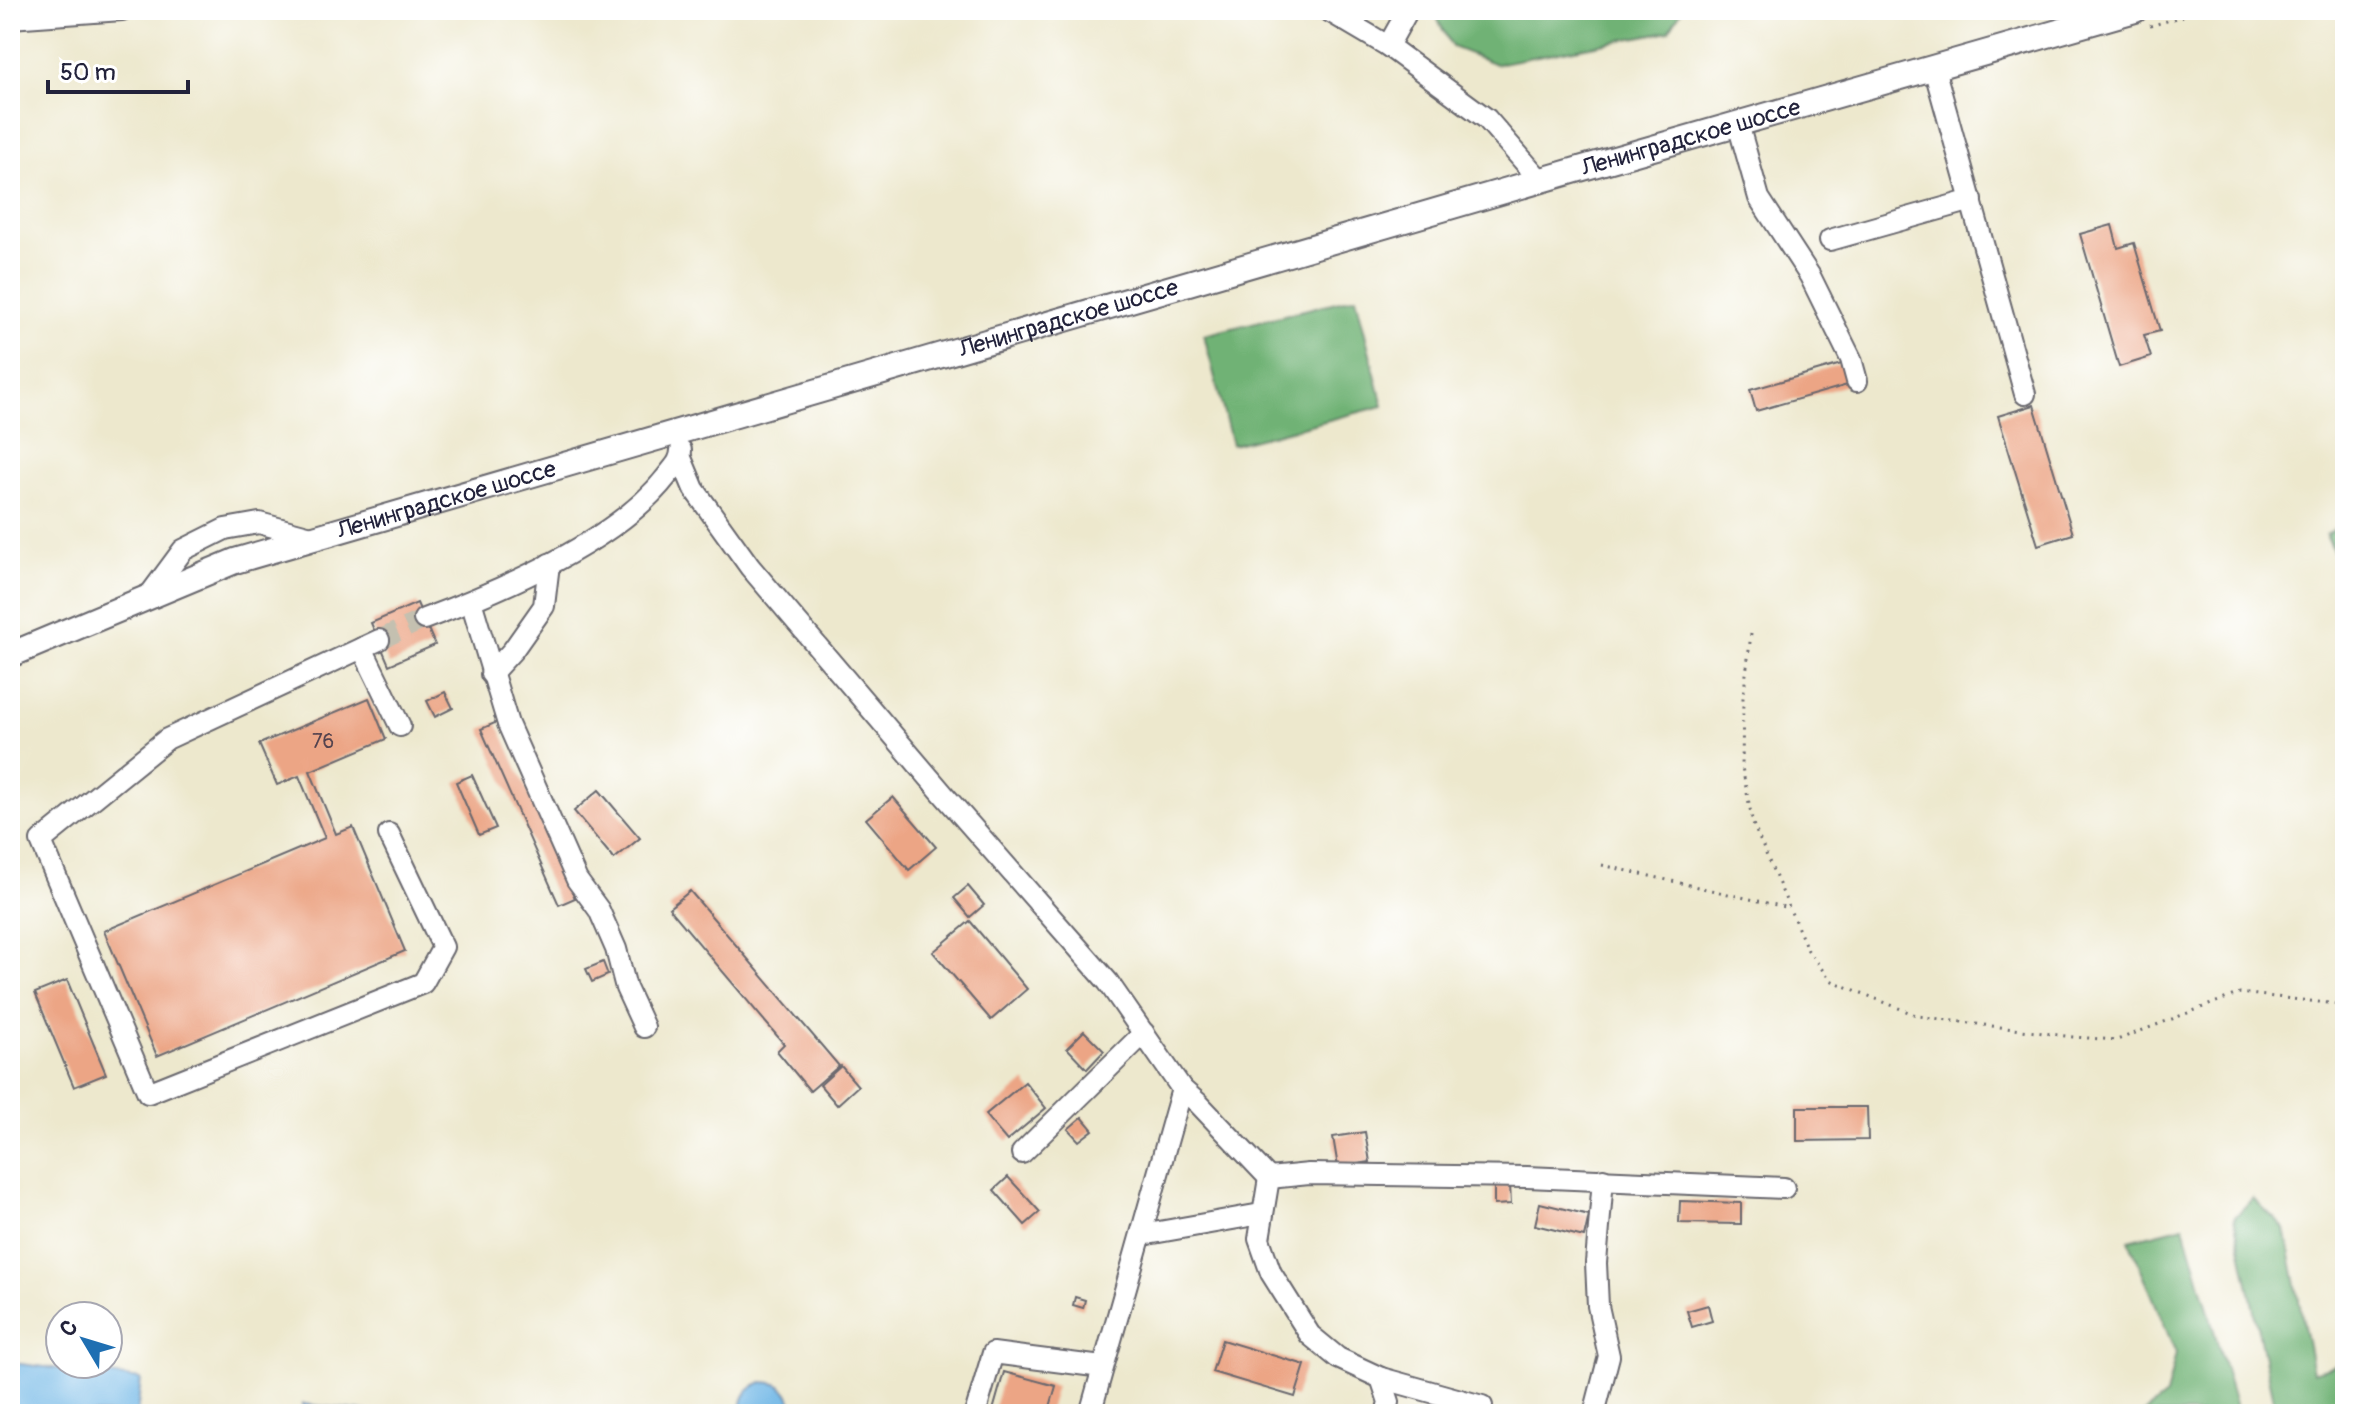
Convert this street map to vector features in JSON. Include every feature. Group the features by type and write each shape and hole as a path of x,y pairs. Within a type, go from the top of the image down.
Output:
{"main road":[{"name":"Ленинградское шоссе","path":"10,655 235,561 1540,180 2135,10"}],"street":[{"path":"10,18 122,10"},
{"path":"1327,10 1388,46 1487,119 1540,180"},
{"path":"1388,46 1408,10"},
{"path":"1934,68 2025,394"},
{"path":"1738,124 1759,198 1810,276 1851,359 1857,381"},
{"path":"1830,240 1972,200"},
{"path":"682,431 681,458 694,489 750,567 1108,982 1182,1089 1269,1178"},
{"path":"424,619 471,601 549,564 613,527 658,488 681,458"},
{"path":"149,596 183,550 225,529 259,523 315,538"},
{"path":"491,674 513,650 544,606 549,564"},
{"path":"471,601 508,724 577,880 599,910 616,949 626,988 644,1027"},
{"path":"389,834 443,947 423,983 148,1093 41,841 167,739 370,644 400,726"},
{"path":"1022,1153 1144,1033"},
{"path":"1090,1414 1182,1089"},
{"path":"1269,1178 1309,1174 1603,1179 1784,1188"},
{"path":"1269,1178 1259,1239 1271,1273 1310,1335 1338,1358 1381,1378 1482,1406"},
{"path":"1594,1414 1609,1356 1598,1306 1596,1263 1603,1179"},
{"path":"1142,1235 1261,1214"},
{"path":"975,1414 993,1353 1102,1367"},
{"path":"1381,1378 1389,1402 1386,1414"}],"path":[{"path":"1751,634 1743,698 1742,767 1753,824 1807,949 1830,980 1918,1016 2117,1040 2240,993 2345,1005"},
{"path":"1602,865 1789,908"}],"green space":[{"path":"1444,10 1682,10 1669,31 1496,64 1452,47 1438,20"},
{"path":"1356,297 1383,406 1232,445 1204,335"},
{"path":"2345,521 2345,577 2326,535"},
{"path":"2253,1198 2285,1229 2313,1372 2343,1363 2345,1367 2345,1400 2319,1414 2276,1414 2234,1218"},
{"path":"2184,1226 2238,1414 2142,1414 2166,1396 2176,1353 2129,1240"}],"water":[{"path":"13,1363 44,1367 44,1380 141,1379 137,1414 10,1414"},
{"path":"762,1382 776,1384 786,1390 791,1400 792,1414 742,1414 746,1394"},
{"path":"303,1404 387,1414 302,1414"}],"building":[{"path":"2112,225 2118,248 2134,243 2160,331 2144,335 2151,357 2119,367 2080,234"},
{"path":"1845,363 1851,384 1756,411 1750,390"},
{"path":"2034,405 2073,534 2038,545 1998,416"},
{"path":"417,603 435,645 389,665 371,623"},
{"path":"445,692 453,708 435,717 427,701"},
{"path":"369,698 386,739 310,771 336,834 353,827 405,951 157,1056 104,931 325,838 299,776 277,785 259,744"},
{"path":"497,722 575,898 559,905 481,729"},
{"path":"472,775 496,828 479,835 456,782"},
{"path":"599,790 640,838 614,859 574,811"},
{"path":"893,797 936,847 909,870 866,819"},
{"path":"968,886 984,905 970,917 954,898"},
{"path":"690,891 839,1066 810,1091 777,1051 784,1044 669,908"},
{"path":"970,921 1027,989 991,1020 933,952"},
{"path":"603,962 608,975 592,982 586,969"},
{"path":"67,980 106,1074 74,1087 35,993"},
{"path":"1084,1031 1104,1051 1087,1069 1067,1048"},
{"path":"841,1066 858,1086 837,1105 820,1085"},
{"path":"1025,1082 1046,1108 1007,1141 985,1115"},
{"path":"1797,1107 1867,1107 1868,1140 1797,1141"},
{"path":"1082,1117 1093,1130 1079,1141 1068,1129"},
{"path":"1365,1132 1370,1162 1338,1167 1333,1137"},
{"path":"1008,1177 1040,1212 1025,1225 994,1190"},
{"path":"1510,1185 1511,1204 1494,1205 1494,1186"},
{"path":"1680,1201 1741,1203 1741,1224 1679,1223"},
{"path":"1540,1203 1589,1215 1584,1237 1535,1225"},
{"path":"1075,1297 1085,1300 1083,1308 1073,1305"},
{"path":"1708,1305 1712,1321 1692,1327 1687,1311"},
{"path":"1222,1340 1305,1365 1295,1397 1212,1372"},
{"path":"1004,1372 1056,1386 1048,1414 992,1414"}],"tunnel":[{"path":"379,640 424,619"}]}
